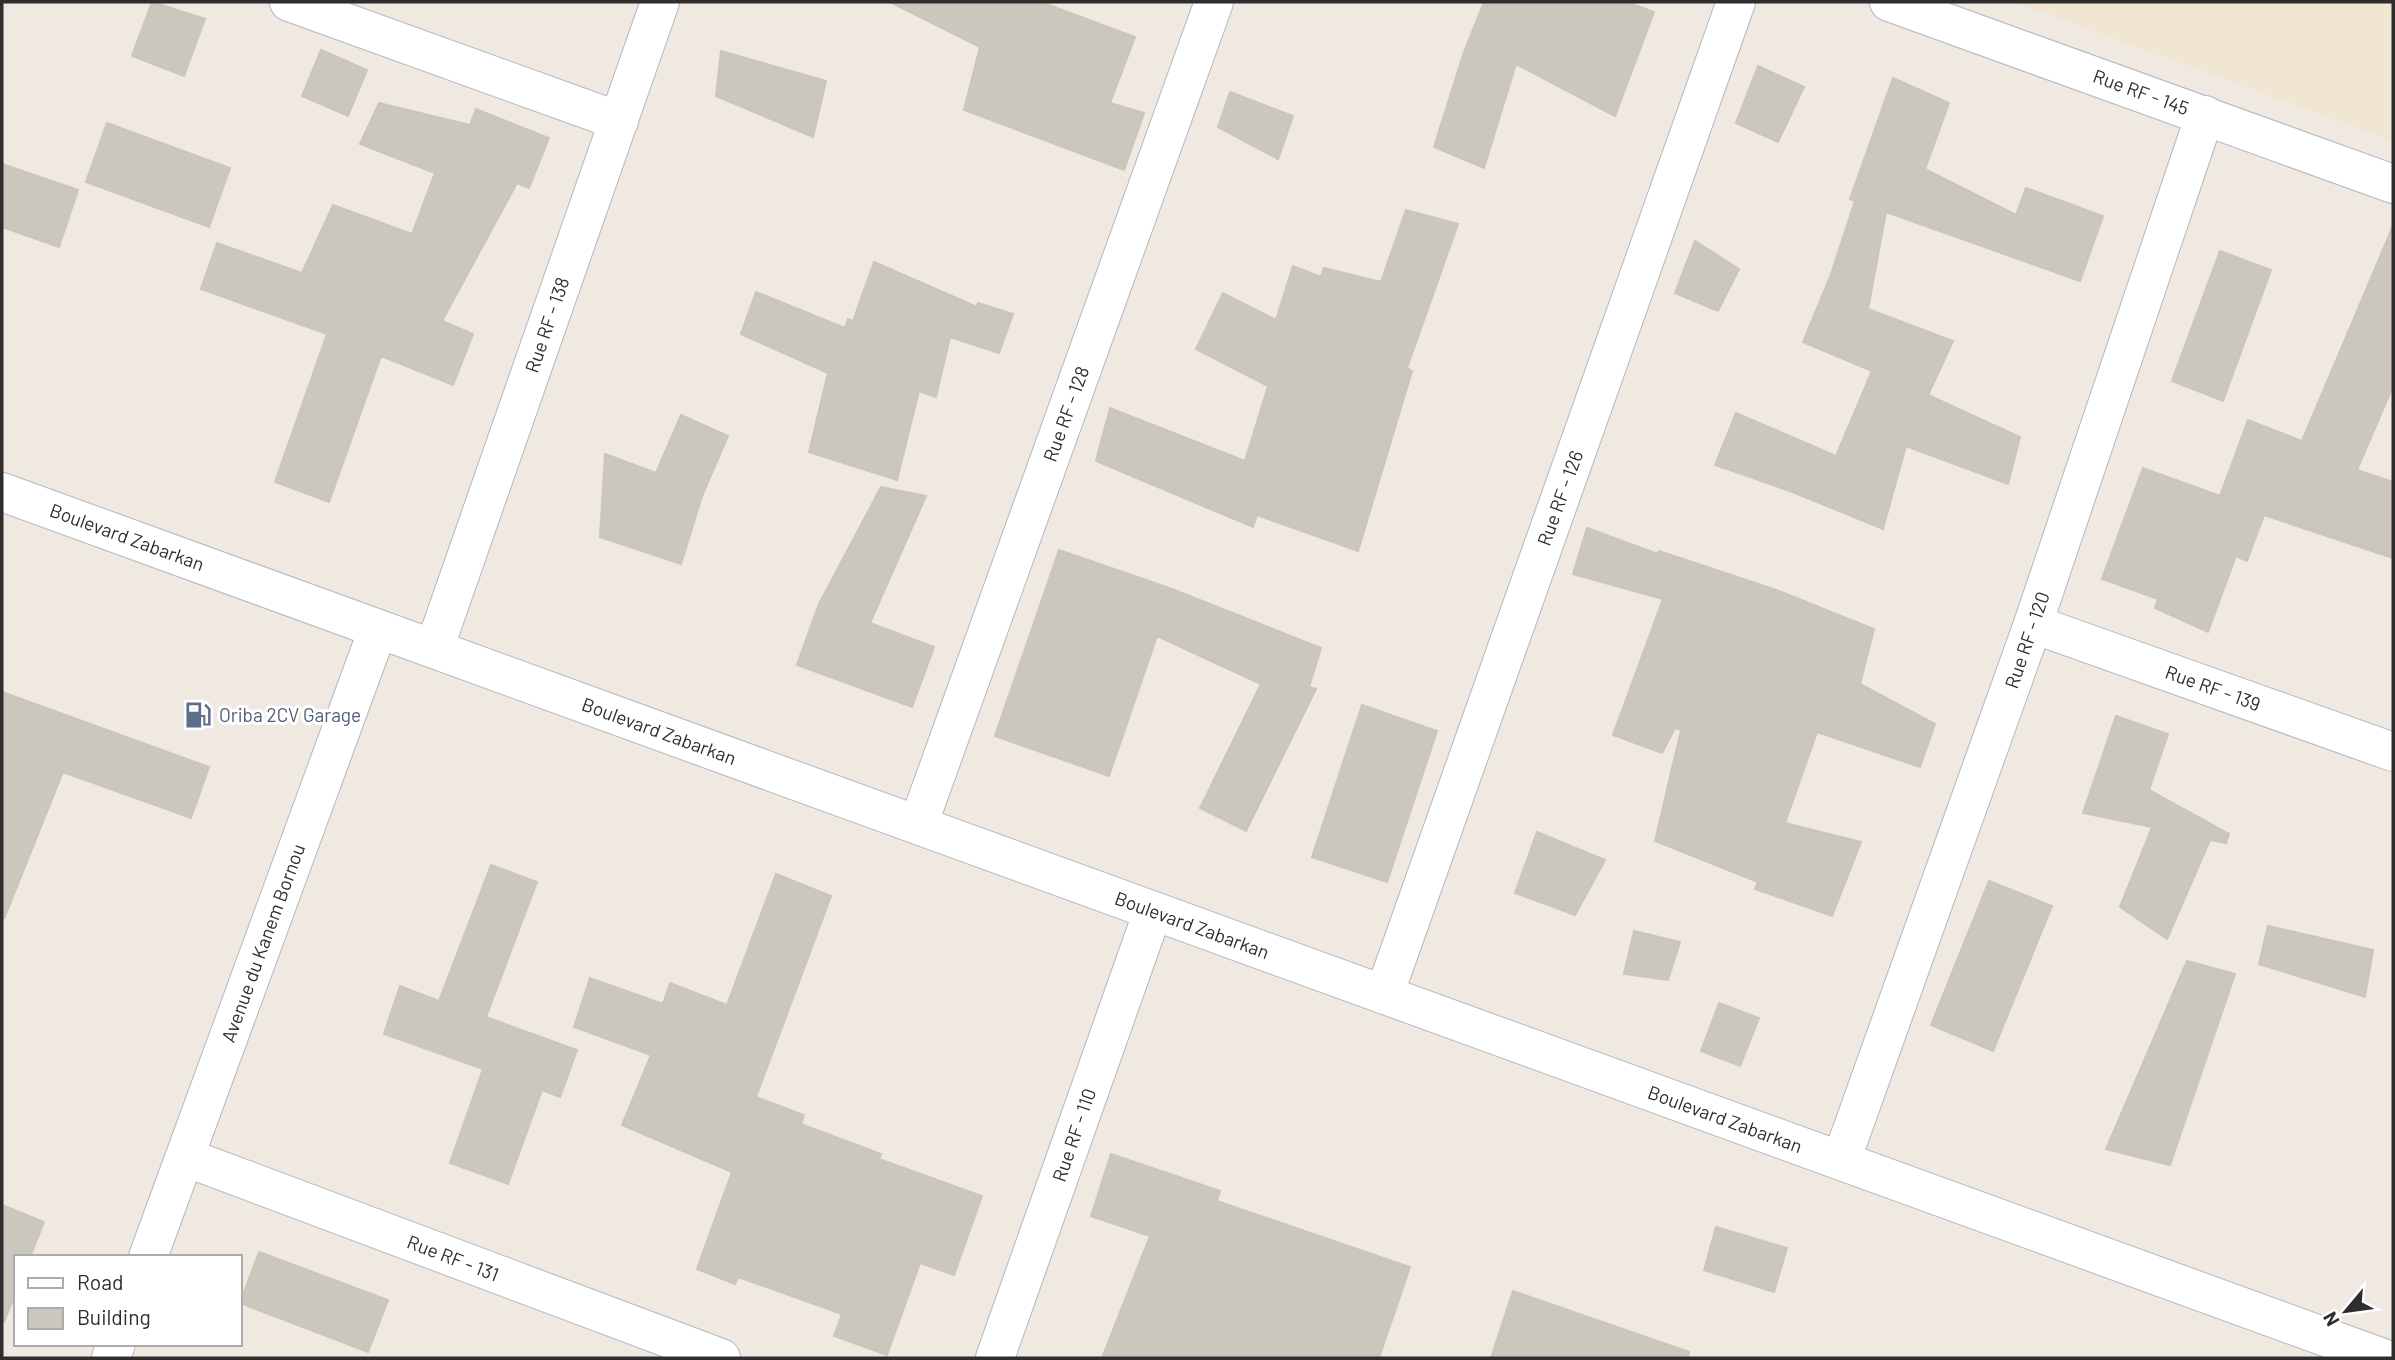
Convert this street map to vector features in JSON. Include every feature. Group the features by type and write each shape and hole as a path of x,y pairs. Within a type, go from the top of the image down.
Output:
{"street":[{"path":"289,2 619,121"},
{"name":"Rue RF - 138","path":"434,649 660,2"},
{"name":"Rue RF - 128","path":"918,825 1214,2"},
{"name":"Rue RF - 126","path":"1384,995 1736,2"},
{"name":"Rue RF - 145","path":"1889,2 2393,184"},
{"name":"Rue RF - 120","path":"1841,1161 2033,624 2205,115"},
{"name":"Boulevard Zabarkan","path":"2,492 2383,1358"},
{"name":"Rue RF - 139","path":"2033,624 2393,752"},
{"name":"Avenue du Kanem Bornou","path":"149,1255 378,629"},
{"name":"Rue RF - 110","path":"995,1358 1153,911"},
{"name":"Rue RF - 131","path":"185,1157 720,1358"}],"shaded area":[{"path":"2014,2 2393,2 2393,141"}],"building":[{"path":"152,2 205,19 184,76 132,56"},
{"path":"890,2 1041,2 1135,37 1110,103 1144,113 1124,170 964,110 980,47"},
{"path":"1484,2 1627,2 1654,12 1615,116 1516,64 1484,168 1434,147 1464,52"},
{"path":"321,50 367,70 348,116 302,96"},
{"path":"721,51 826,81 813,137 716,96"},
{"path":"1758,66 1804,87 1778,142 1736,123"},
{"path":"1893,78 1949,103 1925,169 2016,215 2026,188 2103,216 2080,281 1886,212 1868,309 1953,341 1928,395 2020,437 2008,484 1906,446 1883,529 1790,491 1715,465 1736,413 1836,456 1872,371 1803,342 1830,277 1855,201 1850,199"},
{"path":"1230,92 1293,116 1278,159 1218,127"},
{"path":"379,103 470,125 476,109 549,138 529,188 517,183 442,321 473,334 453,385 381,356 329,502 275,482 327,334 201,289 217,243 302,273 333,205 412,234 435,173 360,144"},
{"path":"107,123 230,168 209,227 86,182"},
{"path":"2,164 78,190 59,247 2,227"},
{"path":"1406,210 1458,224 1407,368 1412,371 1358,551 1257,515 1253,527 1096,461 1110,408 1245,461 1268,386 1196,349 1223,293 1276,320 1293,266 1321,277 1324,268 1381,282"},
{"path":"2393,226 2393,386 2357,470 2393,482 2393,558 2264,515 2247,561 2236,556 2208,632 2155,608 2158,599 2102,579 2143,468 2220,496 2248,420 2302,441"},
{"path":"1695,241 1739,269 1718,311 1675,293"},
{"path":"2220,251 2271,270 2223,401 2172,381"},
{"path":"874,262 977,307 978,303 1013,314 999,353 950,337 936,397 919,391 897,480 809,452 828,373 741,334 756,292 845,328 848,319 853,321"},
{"path":"681,415 728,436 702,496 681,564 600,537 605,454 656,473"},
{"path":"881,487 926,496 870,623 934,647 912,707 797,665 819,604"},
{"path":"1587,528 1658,554 1659,551 1779,591 1874,629 1860,684 1935,724 1920,767 1817,732 1785,823 1861,842 1832,916 1755,889 1758,882 1655,841 1681,730 1675,728 1662,753 1613,735 1663,599 1573,574"},
{"path":"1059,550 1172,589 1321,648 1309,687 1316,689 1246,831 1200,808 1261,684 1157,636 1109,776 995,736"},
{"path":"2,692 209,767 191,818 63,772 4,919"},
{"path":"1362,705 1437,731 1387,882 1312,857"},
{"path":"2116,716 2168,734 2149,790 2229,834 2226,843 2210,840 2167,939 2120,907 2152,827 2083,813"},
{"path":"1537,832 1605,860 1575,915 1515,893"},
{"path":"491,865 537,882 486,1017 577,1050 560,1097 542,1090 508,1184 450,1163 483,1069 384,1034 400,986 439,1001"},
{"path":"776,874 831,896 756,1097 804,1115 801,1124 881,1154 879,1159 982,1196 954,1275 920,1263 887,1355 834,1336 842,1314 738,1277 735,1284 697,1269 732,1172 622,1125 651,1055 574,1027 590,978 663,1004 670,983 727,1005"},
{"path":"1989,881 2052,906 1993,1051 1931,1025"},
{"path":"2268,926 2373,950 2365,997 2259,964"},
{"path":"1634,931 1680,942 1668,980 1624,974"},
{"path":"2187,961 2235,974 2170,1165 2106,1149"},
{"path":"1719,1003 1759,1018 1740,1066 1701,1051"},
{"path":"1111,1154 1220,1191 1217,1201 1410,1267 1379,1358 1102,1358 1150,1236 1091,1216"},
{"path":"2,1205 44,1222 31,1255 14,1255 14,1297 4,1322"},
{"path":"1716,1227 1787,1248 1774,1292 1704,1270"},
{"path":"259,1252 388,1300 368,1352 242,1304"},
{"path":"1513,1291 1689,1352 1688,1358 1491,1358"}],"place":[{"name":"Oriba 2CV Garage","path":"198,715"}]}
